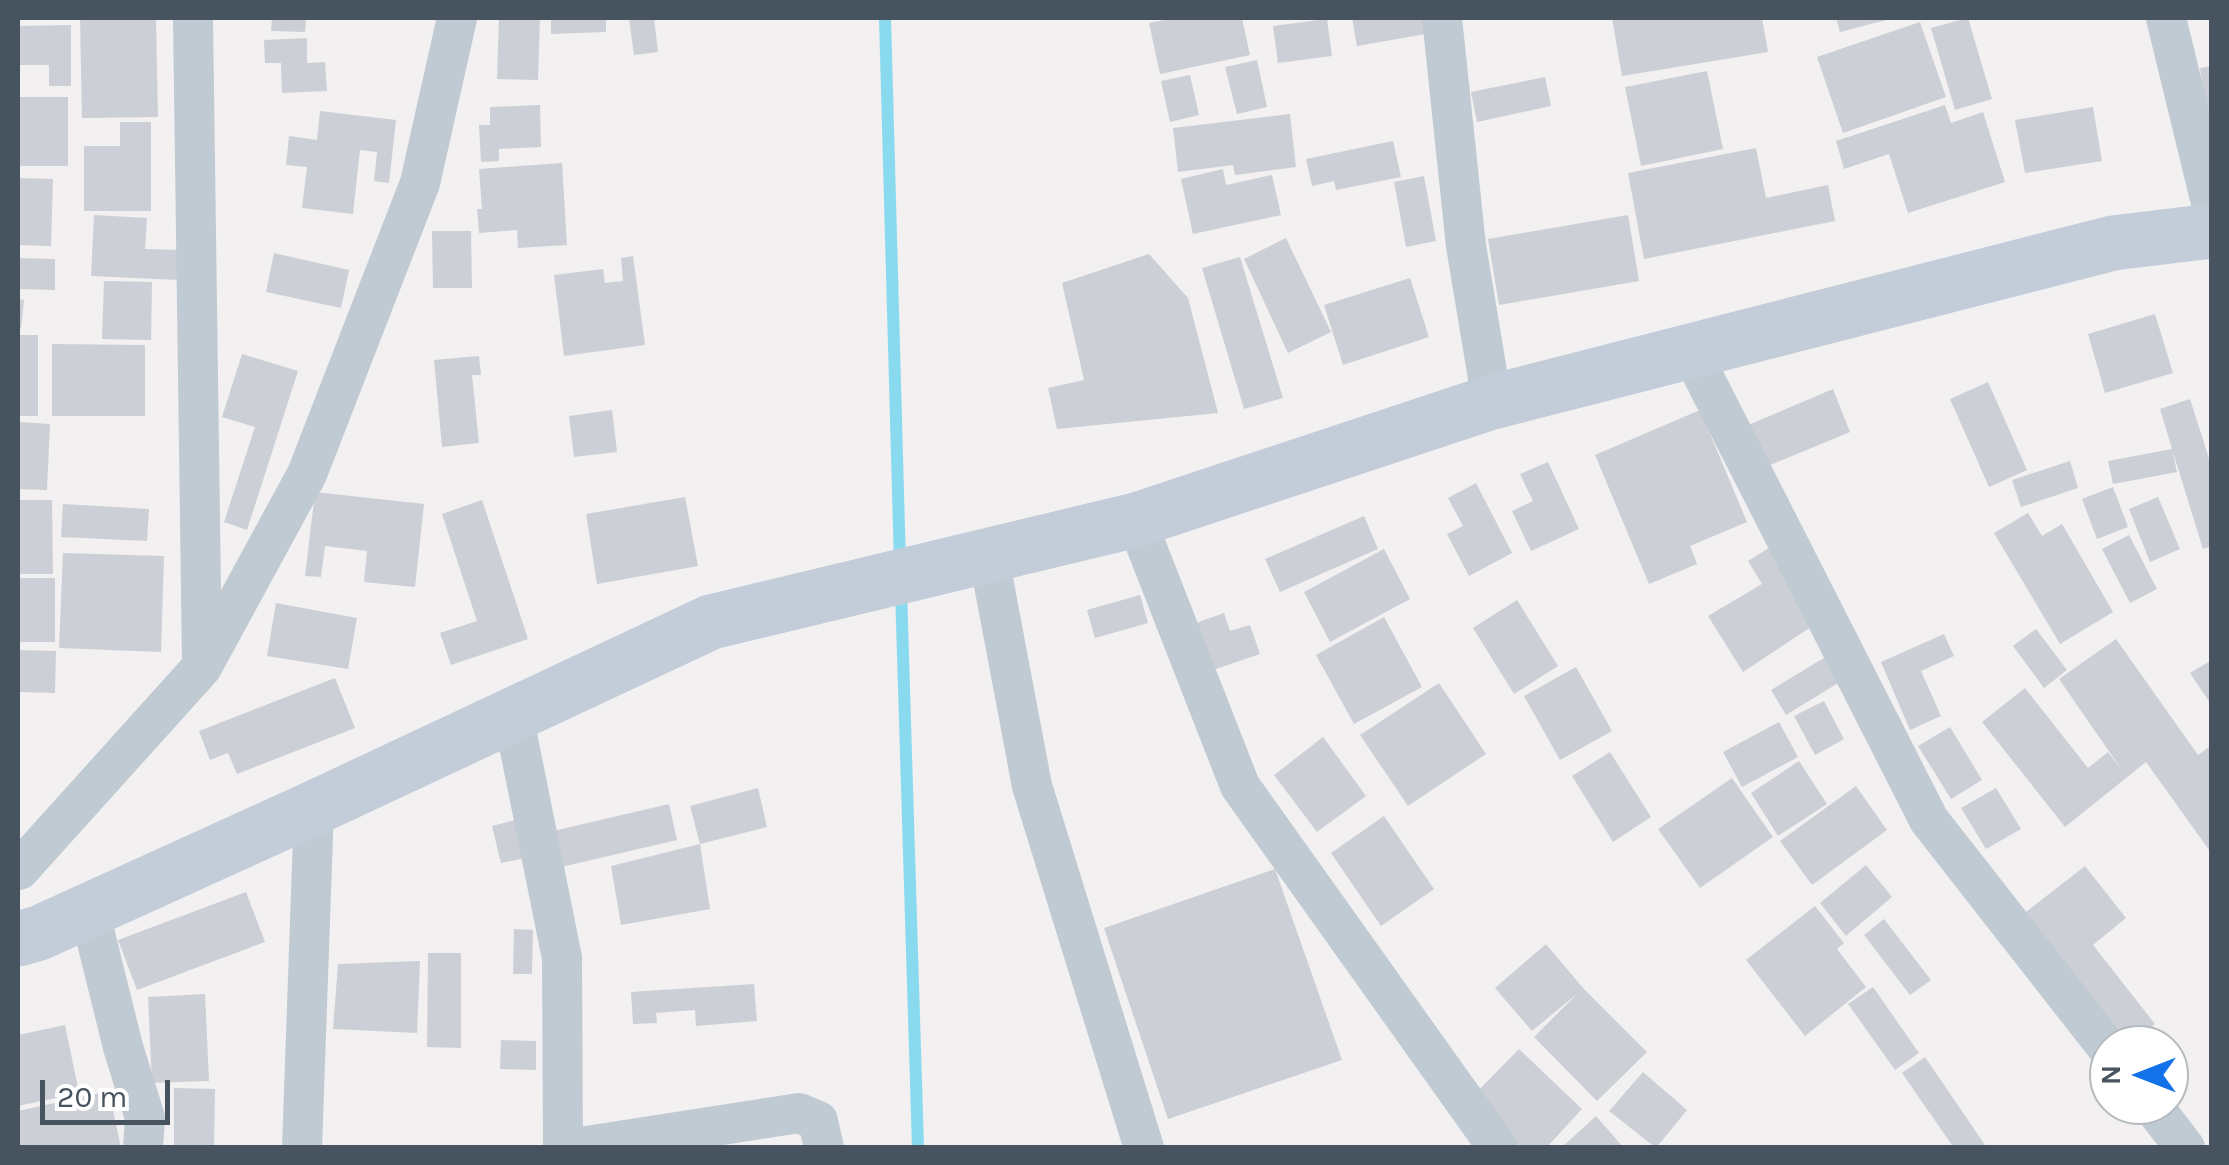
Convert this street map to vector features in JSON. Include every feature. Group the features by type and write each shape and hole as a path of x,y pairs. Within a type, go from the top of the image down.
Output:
{"street":[{"path":"193,18 202,667"},
{"path":"457,18 420,183 307,474 202,667 18,868 28,936 314,808 710,622 1136,520 1492,402 2114,243 2212,231"},
{"path":"1442,18 1466,246 1492,402"},
{"path":"2166,18 2212,207"},
{"path":"1691,352 1929,820 2089,1025"},
{"path":"1136,520 1240,786 1498,1148"},
{"path":"989,558 1032,786 1144,1148"},
{"path":"512,715 562,958 563,1148"},
{"path":"302,1148 314,808"},
{"path":"88,910 123,1048 146,1118 143,1148"},
{"path":"574,1148 799,1112 818,1121 824,1148"},
{"path":"2167,1125 2185,1148"}],"building":[{"path":"80,18 156,18 158,117 82,118"},
{"path":"272,18 306,18 305,32 271,31"},
{"path":"499,18 540,18 538,80 497,79"},
{"path":"551,18 606,18 606,32 551,34"},
{"path":"629,18 654,18 658,52 634,55"},
{"path":"1175,18 1242,18 1250,55 1160,74 1149,23"},
{"path":"1352,18 1435,18 1437,32 1357,46"},
{"path":"1612,18 1762,18 1768,52 1622,76"},
{"path":"1836,18 1890,18 1890,19 1840,32"},
{"path":"1968,18 1992,99 1955,110 1931,28"},
{"path":"1327,19 1332,56 1278,63 1273,26"},
{"path":"1920,22 1946,97 1843,133 1817,57"},
{"path":"71,25 71,86 49,86 49,65 18,65 18,26"},
{"path":"307,38 307,63 325,62 327,91 282,93 281,63 265,63 264,40"},
{"path":"1257,60 1267,107 1237,114 1225,67"},
{"path":"2212,66 2212,131 2209,132 2200,68"},
{"path":"1707,71 1723,149 1641,166 1625,87"},
{"path":"1190,75 1199,115 1170,122 1161,81"},
{"path":"1545,77 1551,106 1477,122 1471,92"},
{"path":"18,97 68,97 68,166 18,166"},
{"path":"540,105 541,147 499,149 499,161 481,162 479,125 490,125 490,107"},
{"path":"1945,105 1951,123 1983,112 2005,182 1908,213 1889,154 1844,169 1836,141"},
{"path":"2093,107 2102,161 2025,173 2015,120"},
{"path":"320,111 396,120 389,183 374,181 377,152 360,150 353,214 302,208 307,167 286,165 289,136 317,140"},
{"path":"1290,114 1296,167 1235,175 1233,165 1178,172 1173,128"},
{"path":"120,122 151,122 151,211 84,211 84,146 120,146"},
{"path":"1393,141 1401,177 1336,190 1334,181 1312,186 1306,159"},
{"path":"1756,148 1766,198 1828,185 1835,221 1644,259 1628,173"},
{"path":"562,163 567,245 518,248 517,230 479,233 479,169"},
{"path":"1223,169 1226,185 1272,175 1281,215 1193,234 1181,179"},
{"path":"1424,176 1436,241 1406,247 1394,182"},
{"path":"18,178 53,179 51,246 18,245"},
{"path":"94,215 147,218 145,249 180,250 179,280 91,276"},
{"path":"1628,215 1639,281 1499,305 1488,239"},
{"path":"432,231 471,231 472,288 433,288"},
{"path":"1286,238 1331,332 1288,353 1244,259"},
{"path":"274,253 349,270 341,308 266,292"},
{"path":"1149,254 1188,298 1218,413 1057,429 1048,388 1084,380 1062,283"},
{"path":"633,256 645,345 564,356 554,275 603,269 605,283 623,281 621,258"},
{"path":"1240,257 1283,398 1244,409 1202,268"},
{"path":"18,258 55,259 55,290 18,289"},
{"path":"1410,278 1429,337 1343,365 1324,305"},
{"path":"104,281 152,282 151,340 102,339"},
{"path":"18,299 24,300 21,328 18,328"},
{"path":"2155,314 2173,373 2105,393 2088,334"},
{"path":"18,335 38,335 38,416 18,416"},
{"path":"52,344 145,345 145,416 52,416"},
{"path":"242,354 298,371 247,530 224,522 255,427 222,417"},
{"path":"479,356 481,375 472,375 479,443 442,447 434,360"},
{"path":"1988,382 2027,470 1989,487 1950,399"},
{"path":"1833,389 1850,432 1763,468 1746,426"},
{"path":"2190,399 2212,468 2212,546 2203,549 2160,409"},
{"path":"612,410 617,452 574,457 569,416"},
{"path":"1700,410 1747,522 1690,546 1697,564 1649,584 1595,455"},
{"path":"18,422 50,424 47,490 18,489"},
{"path":"2172,449 2177,472 2113,484 2108,461"},
{"path":"2070,461 2078,488 2021,507 2012,480"},
{"path":"1548,462 1579,529 1531,551 1512,511 1533,501 1520,474"},
{"path":"1476,483 1512,553 1469,576 1447,534 1463,526 1448,498"},
{"path":"2113,487 2128,527 2097,539 2082,499"},
{"path":"315,492 424,504 415,587 364,582 367,551 325,546 321,577 305,576"},
{"path":"685,497 698,566 597,584 586,514"},
{"path":"2158,497 2180,549 2150,562 2129,509"},
{"path":"18,500 52,500 53,574 18,574"},
{"path":"482,500 528,639 451,665 440,633 477,621 442,514"},
{"path":"63,504 149,509 147,541 61,537"},
{"path":"2028,513 2042,536 2062,524 2113,612 2060,644 1994,533"},
{"path":"1364,516 1378,549 1280,592 1265,559"},
{"path":"2129,535 2157,589 2130,603 2102,549"},
{"path":"1772,546 1817,623 1743,672 1708,616 1762,584 1748,561"},
{"path":"1384,549 1410,599 1330,642 1304,592"},
{"path":"63,553 164,556 161,652 59,648"},
{"path":"18,578 55,578 55,642 18,642"},
{"path":"1140,595 1148,623 1095,638 1087,610"},
{"path":"1517,600 1558,666 1514,694 1473,628"},
{"path":"276,603 357,618 348,669 267,656"},
{"path":"1224,613 1230,631 1250,625 1260,654 1213,670 1196,623"},
{"path":"1384,617 1422,687 1354,724 1316,655"},
{"path":"2036,629 2067,670 2044,688 2013,646"},
{"path":"1944,634 1954,656 1921,671 1941,716 1910,730 1881,662"},
{"path":"2116,639 2198,755 2212,745 2212,854 2146,762 2065,827 1982,722 2025,688 2088,768 2108,752 2124,773 2059,679"},
{"path":"18,650 56,651 55,693 18,692"},
{"path":"1827,656 1843,680 1786,715 1771,690"},
{"path":"2212,660 2212,706 2190,673"},
{"path":"1576,667 1612,731 1560,760 1524,696"},
{"path":"335,678 355,728 237,774 228,753 210,760 199,731"},
{"path":"1439,683 1486,754 1408,806 1360,735"},
{"path":"1824,701 1844,739 1815,755 1794,716"},
{"path":"1779,722 1798,757 1742,787 1723,752"},
{"path":"1950,727 1982,780 1951,799 1918,746"},
{"path":"1323,737 1366,796 1317,832 1274,775"},
{"path":"1610,752 1651,817 1613,842 1572,776"},
{"path":"1799,761 1827,804 1778,836 1751,793"},
{"path":"1732,778 1773,837 1700,888 1658,829"},
{"path":"1856,786 1887,830 1812,885 1780,841"},
{"path":"758,788 767,827 700,844 690,806"},
{"path":"1996,788 2021,829 1986,849 1961,808"},
{"path":"669,804 677,840 557,868 549,832"},
{"path":"1384,816 1434,889 1381,926 1331,853"},
{"path":"515,820 525,858 501,863 492,826"},
{"path":"700,844 710,909 621,925 611,866"},
{"path":"1866,865 1892,897 1846,936 1820,903"},
{"path":"2085,866 2126,918 2093,945 2155,1024 2113,1025 2026,912"},
{"path":"1275,869 1342,1060 1168,1119 1104,928"},
{"path":"246,892 265,942 137,990 118,940"},
{"path":"1815,906 1844,943 1837,949 1866,987 1805,1036 1746,960"},
{"path":"1884,919 1931,980 1910,995 1864,935"},
{"path":"514,929 533,930 532,974 513,974"},
{"path":"1546,944 1583,988 1647,1052 1597,1101 1534,1037 1578,993 1532,1031 1495,988"},
{"path":"428,953 461,953 461,1048 427,1047"},
{"path":"420,961 417,1033 333,1029 338,964"},
{"path":"754,984 757,1021 696,1026 695,1010 656,1013 657,1023 633,1024 631,992"},
{"path":"1873,987 1919,1053 1895,1070 1848,1004"},
{"path":"205,994 209,1081 152,1083 148,997"},
{"path":"65,1025 79,1093 18,1106 18,1035"},
{"path":"501,1040 536,1041 536,1070 500,1069"},
{"path":"1519,1049 1582,1109 1546,1148 1522,1148 1471,1098"},
{"path":"1925,1057 1987,1148 1954,1148 1902,1073"},
{"path":"1643,1072 1687,1110 1656,1148 1609,1111"},
{"path":"174,1088 215,1089 214,1148 174,1148"},
{"path":"109,1091 121,1148 18,1148 18,1111"},
{"path":"1596,1116 1624,1148 1561,1148"}],"waterway":[{"path":"885,18 900,565"},
{"path":"901,590 918,1148"}]}
